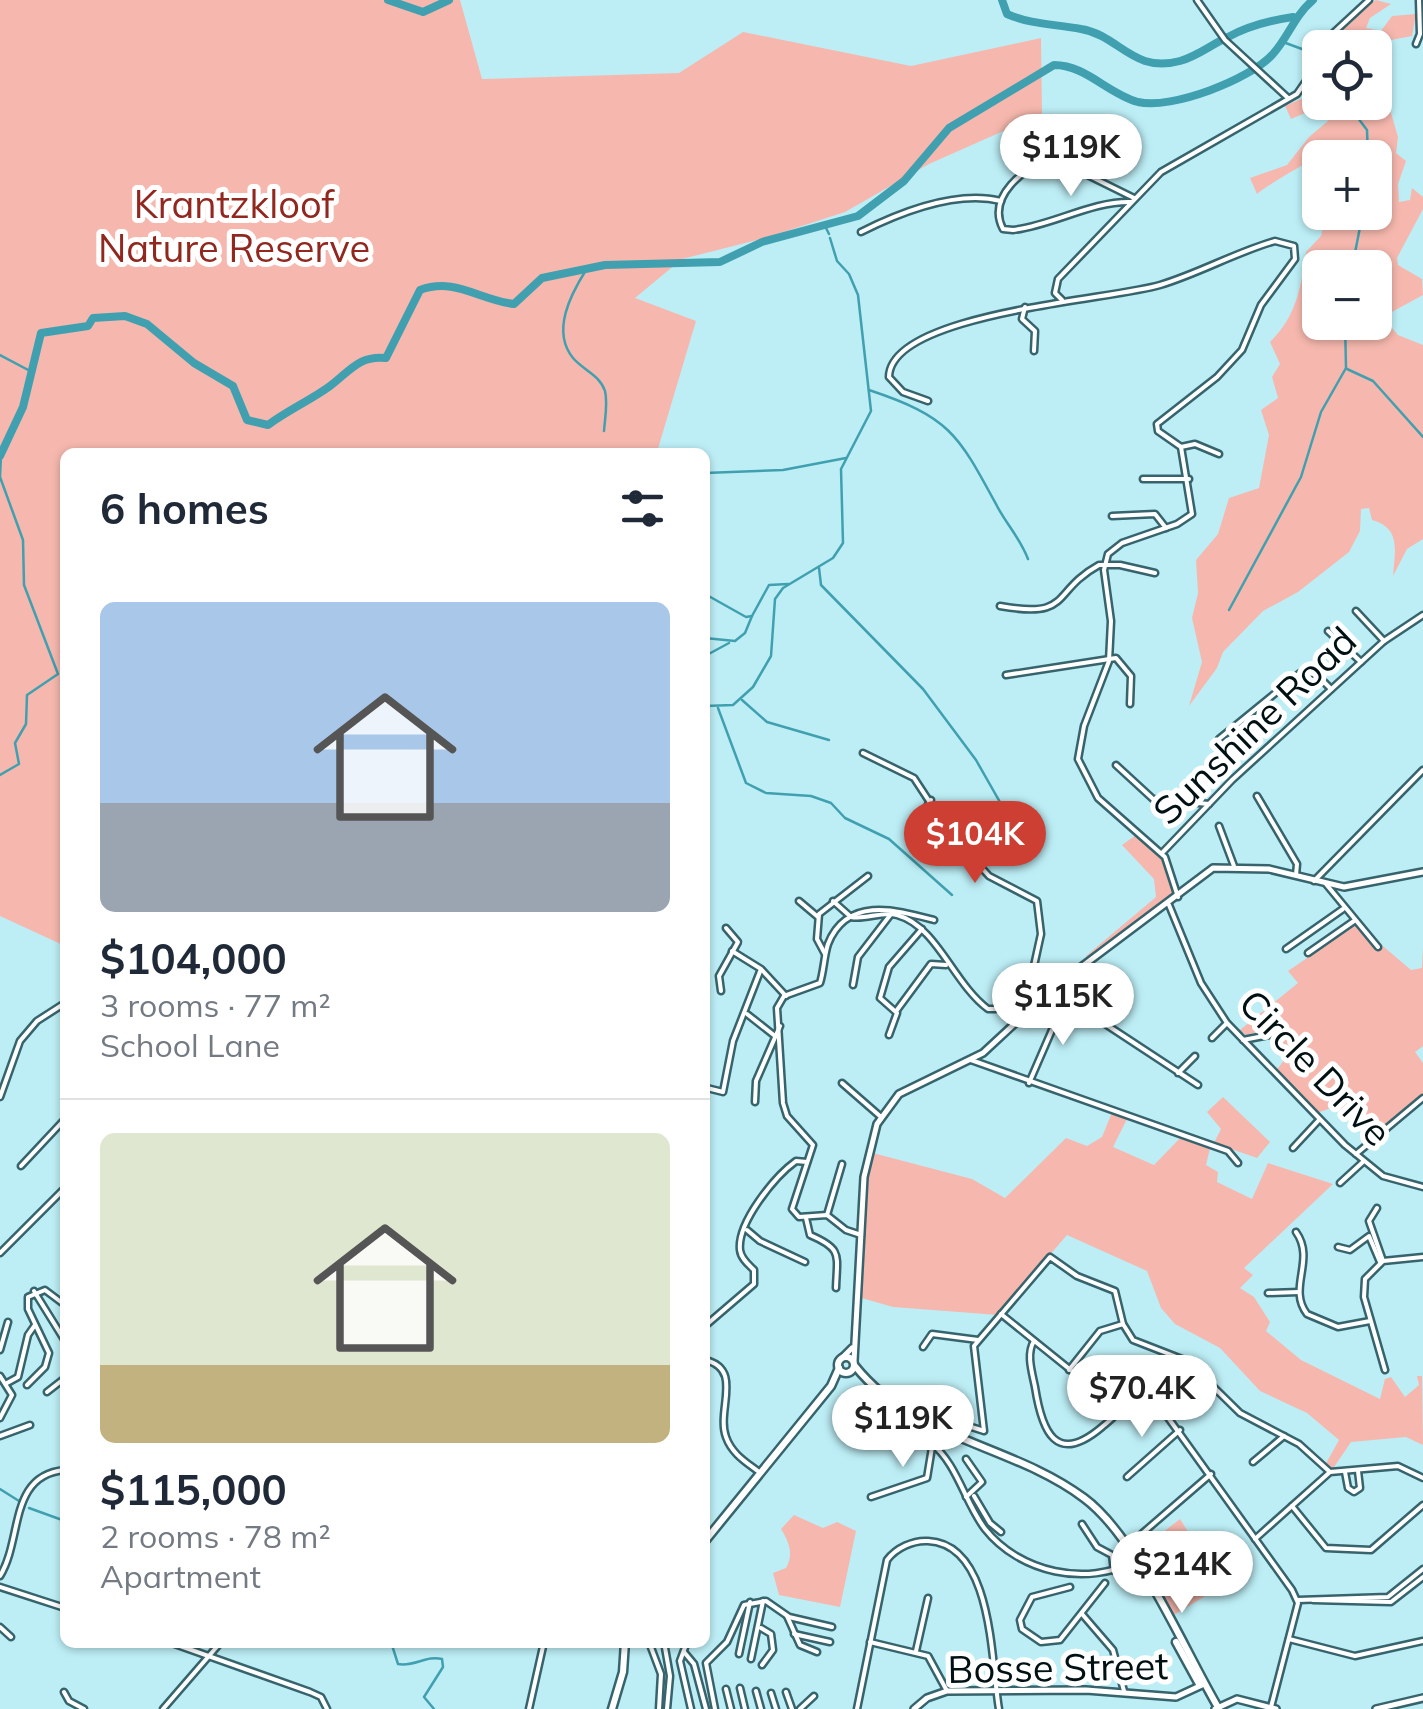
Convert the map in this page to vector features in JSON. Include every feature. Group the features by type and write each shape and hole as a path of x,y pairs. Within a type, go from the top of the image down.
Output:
{"main road":[{"path":"830,1386 843,1357 851,1368 918,1419 1047,1476 1082,1496 1103,1516 1125,1548 1216,1709"},
{"path":"838,1368 851,1368"},
{"path":"710,1535 830,1386 851,1368"},
{"path":"612,1709 623,1672 625,1648"}],"street":[{"path":"1197,0 1224,39 1289,99"},
{"path":"1066,302 1057,296 1055,282 1132,200 1161,172 1289,99 1306,81 1316,49 1369,0"},
{"path":"1416,44 1420,34 1418,0"},
{"path":"1051,157 1132,200 1094,206 1073,217 1008,231 998,218 1000,201 1026,170 1051,157"},
{"path":"861,232 895,213 936,207 962,196 1000,201"},
{"path":"928,401 902,392 889,377 891,362 903,347 1025,308 1164,284 1275,241 1294,246 1295,259 1261,305 1246,345 1217,378 1156,424 1158,431 1182,447 1192,514 1116,546 1104,565 1110,657 1084,726 1079,766 1098,798 1162,853 1170,866 1178,897"},
{"path":"1025,308 1022,319 1034,330 1034,351"},
{"path":"1182,447 1194,444 1219,454"},
{"path":"1143,480 1189,479"},
{"path":"1112,516 1154,514 1166,528"},
{"path":"1000,606 1036,611 1056,606 1089,571 1104,565 1156,573"},
{"path":"1356,610 1383,640"},
{"name":"Sunshine Road","path":"1162,853 1208,804 1383,640 1423,615"},
{"path":"1328,630 1361,662"},
{"path":"1006,675 1110,657 1128,670 1130,704"},
{"path":"1218,739 1300,672 1316,674 1331,690"},
{"path":"832,900 850,917 891,914 922,928 968,992 991,1010 1032,975 1041,934 1037,901 1028,892 994,880 950,833 914,778 863,753"},
{"path":"1116,765 1154,798 1208,804"},
{"path":"1314,881 1423,770"},
{"path":"1257,796 1298,864 1296,875"},
{"path":"923,840 928,842 926,808 931,800"},
{"path":"1220,826 1234,866"},
{"path":"851,1368 864,1177 881,1117 907,1088 971,1060 998,1041 1052,989 1169,905 1213,868 1234,866 1296,875 1326,884 1358,886 1423,872"},
{"path":"826,954 817,939 818,916 832,900 868,876"},
{"path":"1326,884 1378,947"},
{"path":"799,901 818,916"},
{"name":"Circle Drive","path":"1169,905 1201,982 1227,1023 1319,1120 1364,1161 1390,1179 1423,1187"},
{"path":"861,1234 827,1215 796,1215 792,1206 813,1143 787,1116 782,1104 777,1008 786,996 820,984 837,928 850,917 886,908 934,920"},
{"path":"1286,948 1343,909"},
{"path":"853,985 858,957 891,914"},
{"path":"1308,953 1354,921"},
{"path":"721,991 720,976 738,942 726,928"},
{"path":"896,1010 880,998 884,978 922,928"},
{"path":"732,951 761,967 786,996"},
{"path":"889,1035 896,1010 932,963 946,965"},
{"path":"710,1089 723,1092 733,1041 761,967"},
{"path":"1032,975 1045,995"},
{"path":"1052,989 1198,1084"},
{"path":"1030,1083 1066,1000"},
{"path":"0,1098 20,1041 38,1021 60,1006"},
{"path":"745,1012 775,1036"},
{"path":"1212,1038 1227,1023"},
{"path":"755,1102 756,1081 780,1026"},
{"path":"1243,1040 1253,1034 1269,1035"},
{"path":"1178,1073 1194,1056"},
{"path":"971,1060 1228,1151 1238,1163"},
{"path":"842,1082 881,1117"},
{"path":"1356,1154 1423,1098"},
{"path":"1293,1148 1319,1120"},
{"path":"21,1166 60,1124"},
{"path":"710,1322 754,1284 754,1270 740,1250 767,1188 796,1161 809,1162"},
{"path":"1340,1182 1364,1161"},
{"path":"827,1215 842,1164"},
{"path":"0,1253 60,1193"},
{"path":"1376,1208 1369,1221 1381,1261"},
{"path":"806,1218 810,1235 828,1241 835,1250 836,1288"},
{"path":"747,1230 805,1262"},
{"path":"1296,1232 1306,1256 1299,1292 1302,1308 1318,1322 1344,1327 1370,1321"},
{"path":"1338,1247 1352,1249 1369,1236 1381,1261"},
{"path":"1385,1370 1370,1321 1364,1284 1368,1272 1381,1261 1423,1256"},
{"path":"918,1419 928,1413 984,1431 974,1355 978,1340 1049,1257 1077,1276 1115,1291 1123,1324 1139,1344 1187,1361 1240,1412 1284,1436 1330,1472 1400,1466 1423,1478"},
{"path":"34,1291 50,1292 60,1301"},
{"path":"26,1384 48,1358 27,1306 34,1291"},
{"path":"34,1291 60,1333"},
{"path":"1268,1292 1299,1292"},
{"path":"1001,1314 1091,1385 1131,1391 1154,1401 1180,1430 1298,1600 1273,1708 1237,1699 1216,1709"},
{"path":"0,1350 8,1322"},
{"path":"1070,1370 1100,1331 1123,1324"},
{"path":"7,1383 18,1377 28,1335 35,1325"},
{"path":"922,1347 930,1334 978,1340"},
{"path":"1034,1341 1030,1354 1039,1416 1057,1440 1084,1443 1122,1410 1131,1391"},
{"path":"843,1357 852,1348"},
{"path":"710,1362 721,1367 727,1378 722,1420 729,1445 760,1473"},
{"path":"0,1376 12,1395 0,1418"},
{"path":"47,1392 60,1382"},
{"path":"0,1436 30,1425"},
{"path":"871,1497 927,1478 932,1467 930,1443 935,1428"},
{"path":"1127,1476 1180,1430"},
{"path":"1254,1462 1284,1436"},
{"path":"930,1443 992,1536 1023,1556 1071,1577 1114,1571 1133,1562"},
{"path":"966,1459 982,1482 966,1497"},
{"path":"1345,1472 1348,1488 1354,1492 1360,1488 1358,1470"},
{"path":"0,1576 25,1494 41,1476 60,1471"},
{"path":"1255,1538 1330,1472"},
{"path":"1125,1548 1211,1474"},
{"path":"974,1496 990,1523 1001,1532"},
{"path":"1292,1506 1326,1548 1371,1550 1423,1504"},
{"path":"1082,1524 1097,1547 1112,1555 1114,1571"},
{"path":"857,1709 890,1556 914,1543 937,1543 962,1559 982,1592 999,1709"},
{"path":"1298,1600 1388,1597 1423,1569"},
{"path":"1308,1599 1392,1602 1423,1577"},
{"path":"1070,1588 1032,1598 1020,1627 1038,1640 1052,1644 1105,1583"},
{"path":"0,1586 60,1606"},
{"path":"916,1651 928,1598"},
{"path":"751,1658 761,1628 763,1601"},
{"path":"714,1709 706,1663 727,1642 740,1609 750,1602 763,1601 787,1616 832,1627"},
{"path":"740,1654 750,1602"},
{"path":"1082,1614 1113,1650 1120,1664 1124,1692"},
{"path":"787,1616 800,1644 816,1652"},
{"path":"0,1627 11,1636"},
{"path":"761,1628 771,1634 774,1650 762,1664"},
{"path":"794,1634 830,1642"},
{"path":"1289,1639 1355,1656 1423,1641"},
{"path":"870,1642 916,1651 931,1660 947,1691"},
{"path":"186,1648 310,1692 321,1697 328,1709"},
{"path":"162,1709 216,1648"},
{"path":"529,1709 543,1648"},
{"path":"651,1648 660,1674 659,1709"},
{"path":"665,1648 670,1676 667,1709"},
{"path":"685,1648 680,1661 691,1709"},
{"path":"684,1652 694,1664 706,1709"},
{"name":"Bosse Street","path":"914,1709 927,1698 947,1691 1124,1692 1176,1697 1202,1686"},
{"path":"740,1688 745,1709"},
{"path":"726,1689 731,1709"},
{"path":"756,1691 761,1709"},
{"path":"64,1692 70,1702 84,1709"},
{"path":"786,1692 792,1709"},
{"path":"771,1693 776,1709"},
{"path":"802,1708 814,1696"},
{"path":"1376,1709 1423,1698"}],"green space":[{"name":"Krantzkloof Nature Reserve","path":"0,0 460,0 482,79 679,73 743,32 911,66 1041,38 1042,114 929,164 845,212 682,259 635,298 696,321 658,448 60,448 60,944 0,916"},
{"path":"1376,0 1391,4 1370,18 1366,28 1376,30 1338,30 1354,13"},
{"path":"1416,14 1412,36 1392,40 1392,30 1382,30 1392,16"},
{"path":"1301,99 1302,114 1291,119 1285,106"},
{"path":"1392,116 1398,137 1396,153 1406,161 1398,184 1399,202 1410,200 1412,188 1423,197 1423,209 1397,258 1398,265 1422,279 1423,295 1392,312 1392,250 1308,250 1322,230 1392,230 1392,140 1307,140 1328,121 1392,120"},
{"path":"1302,146 1302,166 1257,194 1250,178 1287,165"},
{"path":"1302,274 1302,340 1392,340 1392,328 1398,335 1423,345 1423,539 1407,549 1393,576 1392,534 1372,520 1369,508 1361,509 1360,531 1349,552 1298,592 1263,611 1223,652 1217,668 1189,706 1202,662 1192,618 1198,593 1196,560 1218,534 1229,498 1259,488 1269,435 1261,410 1278,398 1272,377 1280,364 1270,342 1291,312"},
{"path":"1136,835 1168,862 1178,897 1089,962 1086,956 1156,897 1154,879 1122,845"},
{"path":"1357,924 1411,970 1422,968 1423,947 1423,1046 1415,1052 1423,1063 1423,1098 1374,1139 1337,1106 1314,1114 1275,1072 1291,1051 1268,1029 1246,1035 1240,1030 1298,983 1288,971"},
{"path":"1223,1097 1270,1142 1257,1158 1214,1143 1221,1129 1207,1112"},
{"path":"1113,1110 1129,1115 1113,1147 1154,1165 1184,1134 1211,1144 1206,1165 1218,1172 1217,1182 1252,1199 1268,1163 1333,1184 1244,1268 1253,1275 1240,1288 1254,1297 1270,1322 1266,1331 1301,1360 1380,1399 1385,1379 1391,1377 1405,1397 1419,1385 1417,1376 1422,1376 1423,1445 1406,1437 1351,1442 1330,1473 1324,1467 1339,1440 1307,1413 1260,1391 1220,1348 1175,1324 1161,1308 1147,1271 1067,1235 998,1315 893,1307 858,1297 863,1187 869,1152 972,1179 1005,1198 1066,1138 1087,1146 1102,1137"},
{"path":"794,1515 823,1528 837,1522 856,1531 840,1607 779,1595 773,1573 786,1568 790,1553 781,1529"},
{"path":"1180,1519 1222,1586 1172,1616 1139,1551"}],"waterway":[{"path":"388,0 423,12 449,0"},
{"path":"1002,0 1007,14 1016,18 1094,33 1138,58 1164,64 1187,59 1251,27 1293,17"},
{"path":"0,456 23,407 41,333 88,326 93,318 125,316 147,324 194,363 233,386 247,420 268,425 362,362 386,358 420,290 445,286 514,304 542,278 605,265 720,262 762,242 858,216 904,181 949,128 1054,65 1076,70 1138,102 1190,97 1229,83 1261,64 1278,48 1313,0"},
{"path":"1283,42 1302,49"},
{"path":"1360,120 1367,130 1367,140"},
{"path":"825,226 829,234"},
{"path":"1356,250 1359,230"},
{"path":"710,706 733,705 753,687 771,656 775,599 783,588 833,558 843,543 841,469 871,411 858,295 849,274 837,261 830,238"},
{"path":"586,270 569,301 564,336 573,358 605,391 604,431"},
{"path":"1229,610 1301,477 1321,412 1346,368 1345,340"},
{"path":"0,355 32,372"},
{"path":"1347,369 1373,381 1423,437"},
{"path":"869,390 918,409 949,431 972,461 1028,559"},
{"path":"0,775 19,764 15,743 26,724 27,695 58,674 24,585 23,540 0,477 1,455"},
{"path":"710,473 783,470 846,458"},
{"path":"819,568 821,585 923,689 976,760 1009,818"},
{"path":"710,597 746,617 752,616 769,585 788,584"},
{"path":"710,638 735,641 745,633 752,616"},
{"path":"710,653 729,643"},
{"path":"742,700 767,722 829,740"},
{"path":"718,708 746,783 766,793 811,796 831,803 845,818 889,839 952,895"},
{"path":"0,1489 19,1501"},
{"path":"29,1508 60,1519"},
{"path":"393,1648 398,1664 442,1659 443,1667 424,1697 434,1709"}]}
